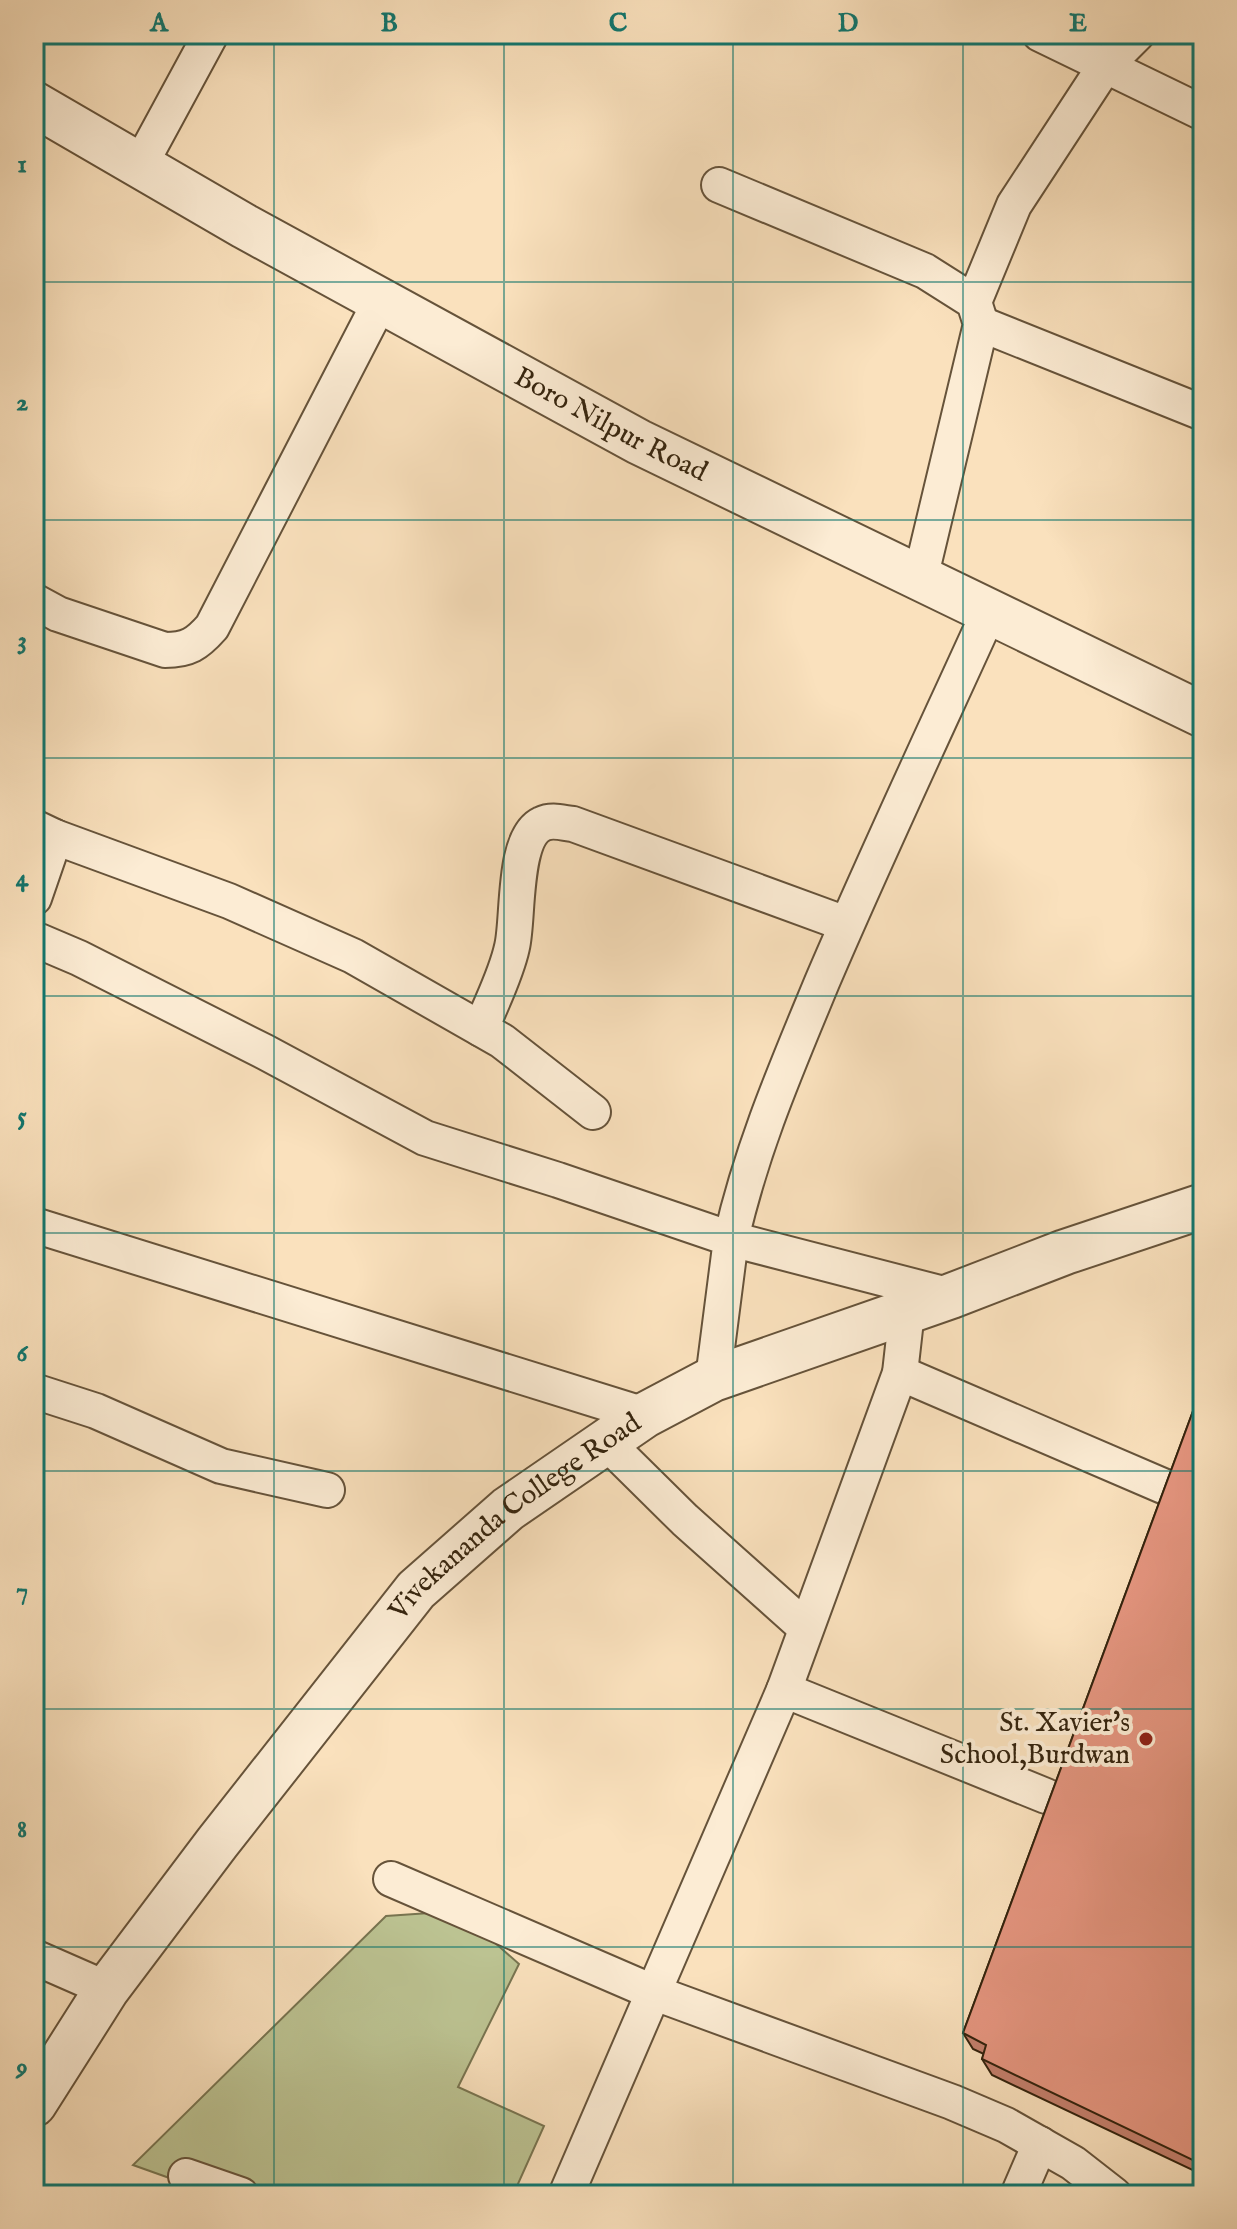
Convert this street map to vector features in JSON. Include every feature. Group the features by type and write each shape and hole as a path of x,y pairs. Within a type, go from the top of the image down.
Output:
{"street":[{"path":"140,165 211,34"},
{"path":"1040,34 1203,113"},
{"path":"920,579 978,313 1014,205 1105,66 1137,34"},
{"name":"Boro Nilpur Road","path":"34,104 639,442 1203,715"},
{"path":"719,185 925,271 978,313 1203,413"},
{"path":"34,601 58,614 165,650 182,650 198,644 212,627 381,300"},
{"path":"713,1379 731,1239 743,1185 766,1114 846,924 989,612"},
{"path":"481,1029 512,948 515,895 522,861 530,836 541,824 556,821 573,824 846,924"},
{"path":"34,898 44,832 229,901 353,956 502,1041 593,1112"},
{"path":"34,942 39,941 79,958 265,1052 425,1138 731,1239 951,1296"},
{"name":"Vivekananda College Road","path":"34,2104 107,1989 217,1843 416,1590 508,1509 645,1415 713,1379 951,1296 1065,1252 1203,1206"},
{"path":"34,1225 645,1415"},
{"path":"566,2195 784,1690 900,1373 907,1311"},
{"path":"900,1373 1163,1486"},
{"path":"34,1391 96,1411 221,1466 327,1490"},
{"path":"606,1442 685,1520 806,1628"},
{"path":"784,1690 1046,1796"},
{"path":"391,1879 655,1993 952,2102 1006,2125 1073,2163 1114,2195"},
{"path":"34,1957 107,1989"},
{"path":"1018,2195 1040,2144"},
{"path":"186,2176 241,2195"}],"green space":[{"path":"459,1911 519,1964 458,2087 544,2126 513,2195 217,2195 133,2165 386,1916"}],"building":[{"name":"St. Xavier's School,Burdwan","path":"1203,1384 1203,2165 982,2059 986,2045 963,2033"}],"place":[{"name":"St. Xavier's School,Burdwan","path":"1146,1739"}]}
